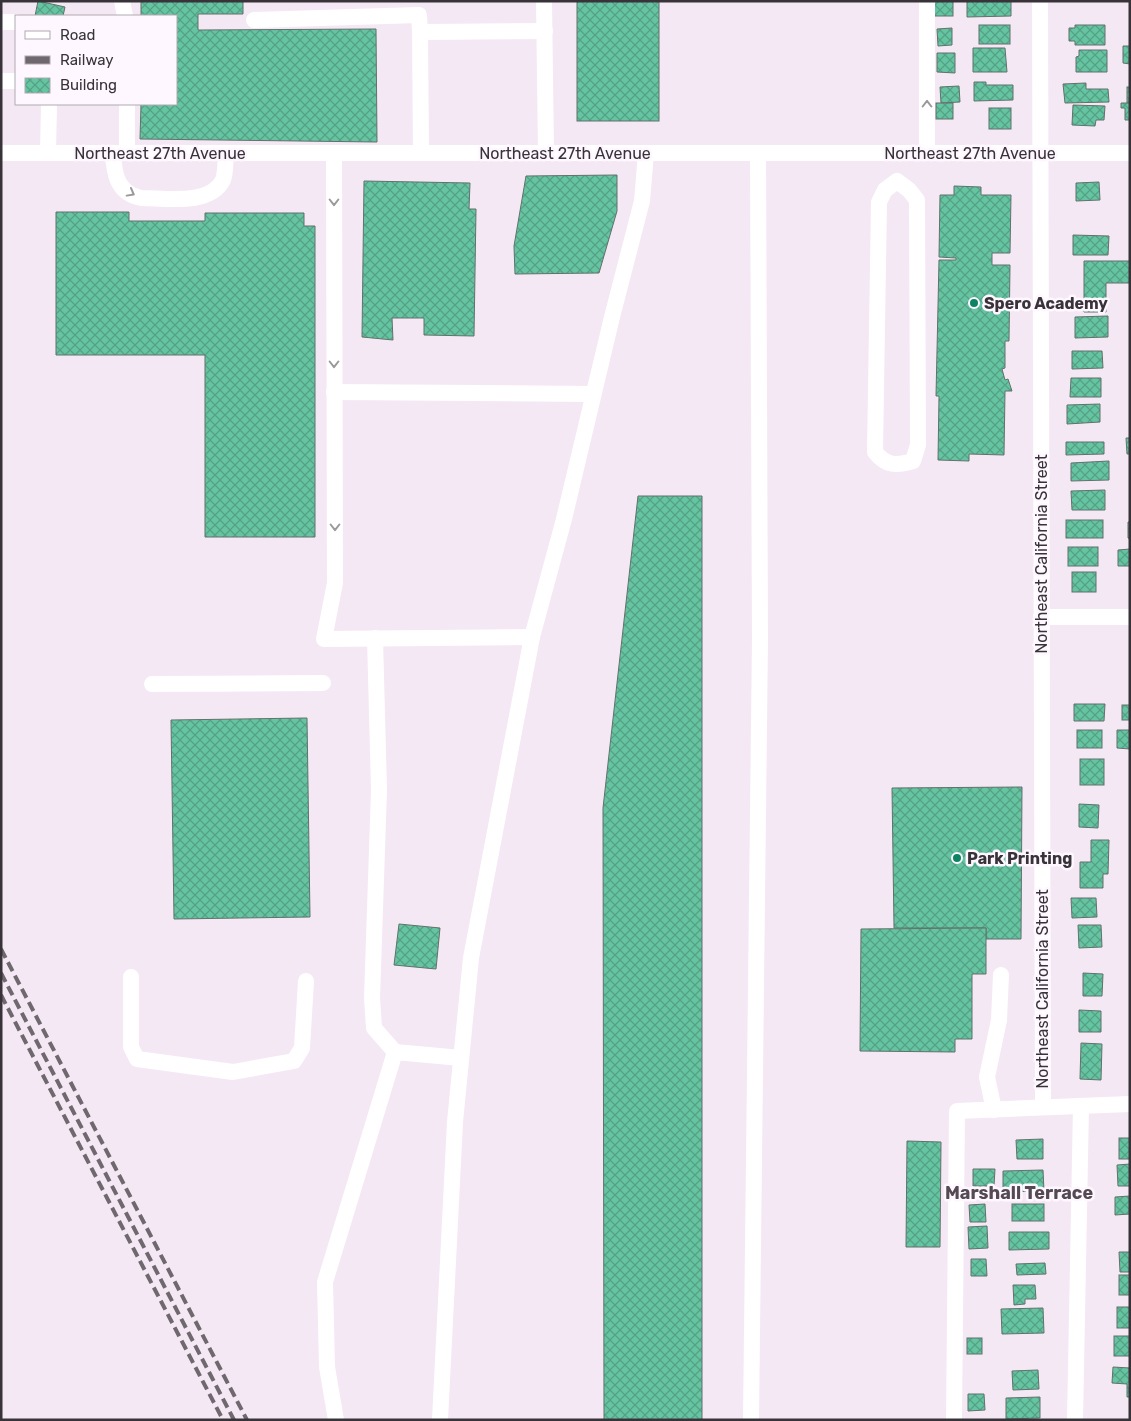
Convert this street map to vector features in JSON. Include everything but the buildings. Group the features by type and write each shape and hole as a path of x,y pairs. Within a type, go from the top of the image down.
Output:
{"street":[{"path":"122,1 125,15"},
{"path":"544,1 546,153"},
{"path":"927,1 927,153"},
{"name":"Northeast California Street","path":"1040,1 1043,1107"},
{"path":"254,20 419,8 421,153"},
{"path":"1,22 15,22"},
{"path":"420,32 545,31"},
{"path":"1,81 15,81"},
{"path":"48,152 49,105"},
{"path":"127,105 116,180 133,196 141,198 209,195 224,178 226,153"},
{"name":"Northeast 27th Avenue","path":"1,153 1130,154"},
{"path":"334,153 335,583 324,639 532,637"},
{"path":"440,1420 446,1263 461,1058 471,958 532,637 564,519 593,394 642,201 646,153"},
{"path":"896,181 909,190 916,200 918,333 918,444 912,461 898,466 882,461 876,452 879,202 885,190 896,181 897,153"},
{"path":"751,1420 760,638 758,154"},
{"path":"334,392 593,394"},
{"path":"1042,617 1130,617"},
{"path":"375,638 379,790 372,998 374,1028 396,1052 461,1058"},
{"path":"152,684 323,683"},
{"path":"994,1110 987,1077 999,1020 1001,975"},
{"path":"131,977 131,1046 137,1059 234,1072 294,1061 302,1048 306,981"},
{"path":"336,1420 327,1367 325,1282 396,1052"},
{"path":"954,1420 957,1111 1130,1104"},
{"path":"1075,1420 1081,1106"}],"railway":[{"path":"1,949 247,1420"},
{"path":"1,973 234,1420"},
{"path":"1,995 223,1420"}],"place":[{"name":"Spero Academy","path":"974,303"},
{"name":"Park Printing","path":"957,858"}],"district":[{"name":"Marshall Terrace","path":"1019,1193"}]}
